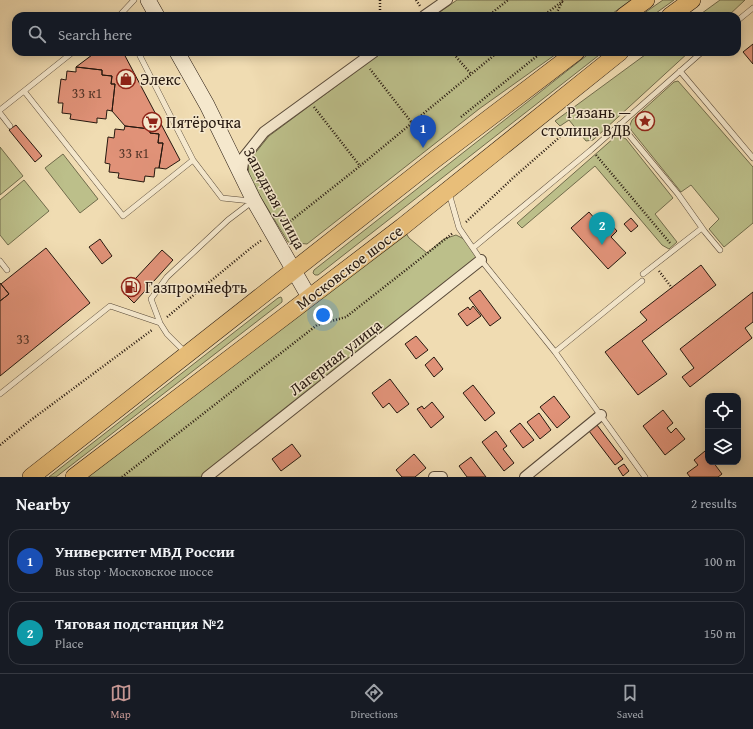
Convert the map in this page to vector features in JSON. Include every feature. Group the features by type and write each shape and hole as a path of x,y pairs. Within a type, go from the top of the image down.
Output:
{"main road":[{"path":"630,12 646,0"},
{"path":"676,12 692,0"},
{"name":"Московское шоссе","path":"30,477 434,160 571,56"},
{"name":"Московское шоссе","path":"74,477 448,191 514,136 615,56"}],"street":[{"path":"148,0 155,12"},
{"path":"430,12 447,0"},
{"name":"Западная улица","path":"179,56 207,105 254,201 309,297"},
{"path":"241,175 244,157 264,132 309,101 368,56"},
{"name":"Лагерная улица","path":"207,477 481,260"},
{"path":"525,477 601,415"},
{"path":"434,477 442,477"}],"lane":[{"path":"123,12 134,0"},
{"path":"741,18 753,8"},
{"path":"10,126 0,112 68,56"},
{"path":"140,56 193,160 222,198 254,201"},
{"path":"473,248 591,150 697,56"},
{"path":"680,71 753,158"},
{"path":"24,91 123,216 193,160"},
{"path":"620,124 678,194 720,250"},
{"path":"448,191 459,228 481,260 555,352 645,477"},
{"path":"188,354 167,334 160,323 151,300 166,277 228,220 254,201"},
{"path":"642,274 702,228"},
{"path":"0,261 7,270"},
{"path":"555,352 642,281"},
{"path":"0,394 110,306 160,323"}],"path":[{"path":"380,0 380,12"},
{"path":"493,12 508,0"},
{"path":"548,12 563,1"},
{"path":"558,12 563,1"},
{"path":"455,56 471,74"},
{"path":"0,446 31,420 145,336 252,247 272,234 360,166 493,56"},
{"path":"460,117 537,56"},
{"path":"363,60 412,123"},
{"path":"309,101 360,166"},
{"path":"122,477 317,325 346,317 459,228 561,136"},
{"path":"591,150 674,249"},
{"path":"654,264 672,288"}],"green space":[{"path":"457,0 631,0 614,12 440,12"},
{"path":"663,0 674,0 658,12 646,12"},
{"path":"720,0 745,0 732,12 704,12"},
{"path":"377,56 553,56 479,109 307,244 288,242 249,178 248,162 269,136"},
{"path":"586,56 598,56 318,275 313,273 314,270"},
{"path":"644,56 685,56 593,140 586,141 569,120 560,126 555,121"},
{"path":"678,81 753,167 753,223 724,247 709,229 719,219 691,185 681,192 631,130 630,125 632,120 674,82"},
{"path":"620,136 626,139 673,198 655,214 677,242 669,249 662,245 595,166 522,228 517,223 615,137"},
{"path":"0,147 23,176 0,195"},
{"path":"63,154 98,199 80,213 45,168"},
{"path":"24,180 49,211 8,245 0,235 0,200"},
{"path":"402,227 409,238 427,253 444,239 456,235 468,241 481,260 207,477 85,477"},
{"path":"281,297 282,302 56,477 49,477 278,298"}],"building":[{"path":"753,44 753,64 743,52"},
{"path":"91,56 125,56 180,160 166,169 159,168 163,143 158,143 159,134 150,133 150,129 125,126 112,111 115,84 111,84 112,76 102,75 102,70 76,67"},
{"path":"76,67 102,70 102,75 112,76 111,84 115,84 112,111 107,110 106,119 97,118 97,123 70,119 71,114 62,113 63,103 58,103 61,79 66,80 67,71 76,72"},
{"path":"16,125 42,156 35,162 9,130"},
{"path":"125,126 150,129 150,133 159,134 158,143 163,143 159,168 155,168 154,177 145,176 144,182 118,178 119,173 109,172 110,164 105,163 108,137 114,138 115,129 124,130"},
{"path":"589,212 602,227 609,222 617,231 611,237 626,253 608,269 571,228"},
{"path":"631,218 638,226 631,232 624,224"},
{"path":"100,239 112,256 102,264 89,247"},
{"path":"46,248 90,303 0,376 0,301 9,294 1,284"},
{"path":"162,250 173,260 134,303 123,292"},
{"path":"701,265 716,285 642,341 667,374 638,395 605,352 647,320 640,312"},
{"path":"0,283 9,294 0,301"},
{"path":"480,290 501,318 490,326 469,298"},
{"path":"753,292 753,322 745,328 752,338 690,387 682,377 694,368 680,349"},
{"path":"473,306 481,316 467,326 458,314 468,307 470,310"},
{"path":"416,336 428,350 416,359 405,344"},
{"path":"434,357 443,369 434,377 425,365"},
{"path":"390,379 409,404 397,413 389,403 383,408 372,393"},
{"path":"473,385 495,413 485,421 463,393"},
{"path":"554,396 570,417 557,428 540,407"},
{"path":"432,402 444,417 431,428 417,409 422,406 424,409"},
{"path":"663,410 673,423 667,428 671,433 676,428 685,439 665,455 643,426"},
{"path":"539,413 551,430 540,439 527,422"},
{"path":"520,423 534,440 523,448 510,431"},
{"path":"597,425 623,459 615,465 589,431"},
{"path":"496,431 507,446 503,449 514,463 504,471 482,442"},
{"path":"292,444 301,456 281,471 272,459"},
{"path":"705,451 705,465 715,465 722,474 718,477 690,477 687,473 698,465 694,460"},
{"path":"414,454 426,468 415,477 402,477 396,470"},
{"path":"471,457 486,477 467,477 459,466"},
{"path":"624,464 629,471 623,476 618,468"}],"place":[{"name":"Элекс","path":"126,79"},
{"name":"Рязань — столица ВДВ","path":"645,121"},
{"name":"Пятёрочка","path":"152,122"},
{"name":"Университет МВД России","path":"423,148"},
{"name":"Тяговая подстанция №2","path":"602,245"},
{"name":"Газпромнефть","path":"131,287"}]}
